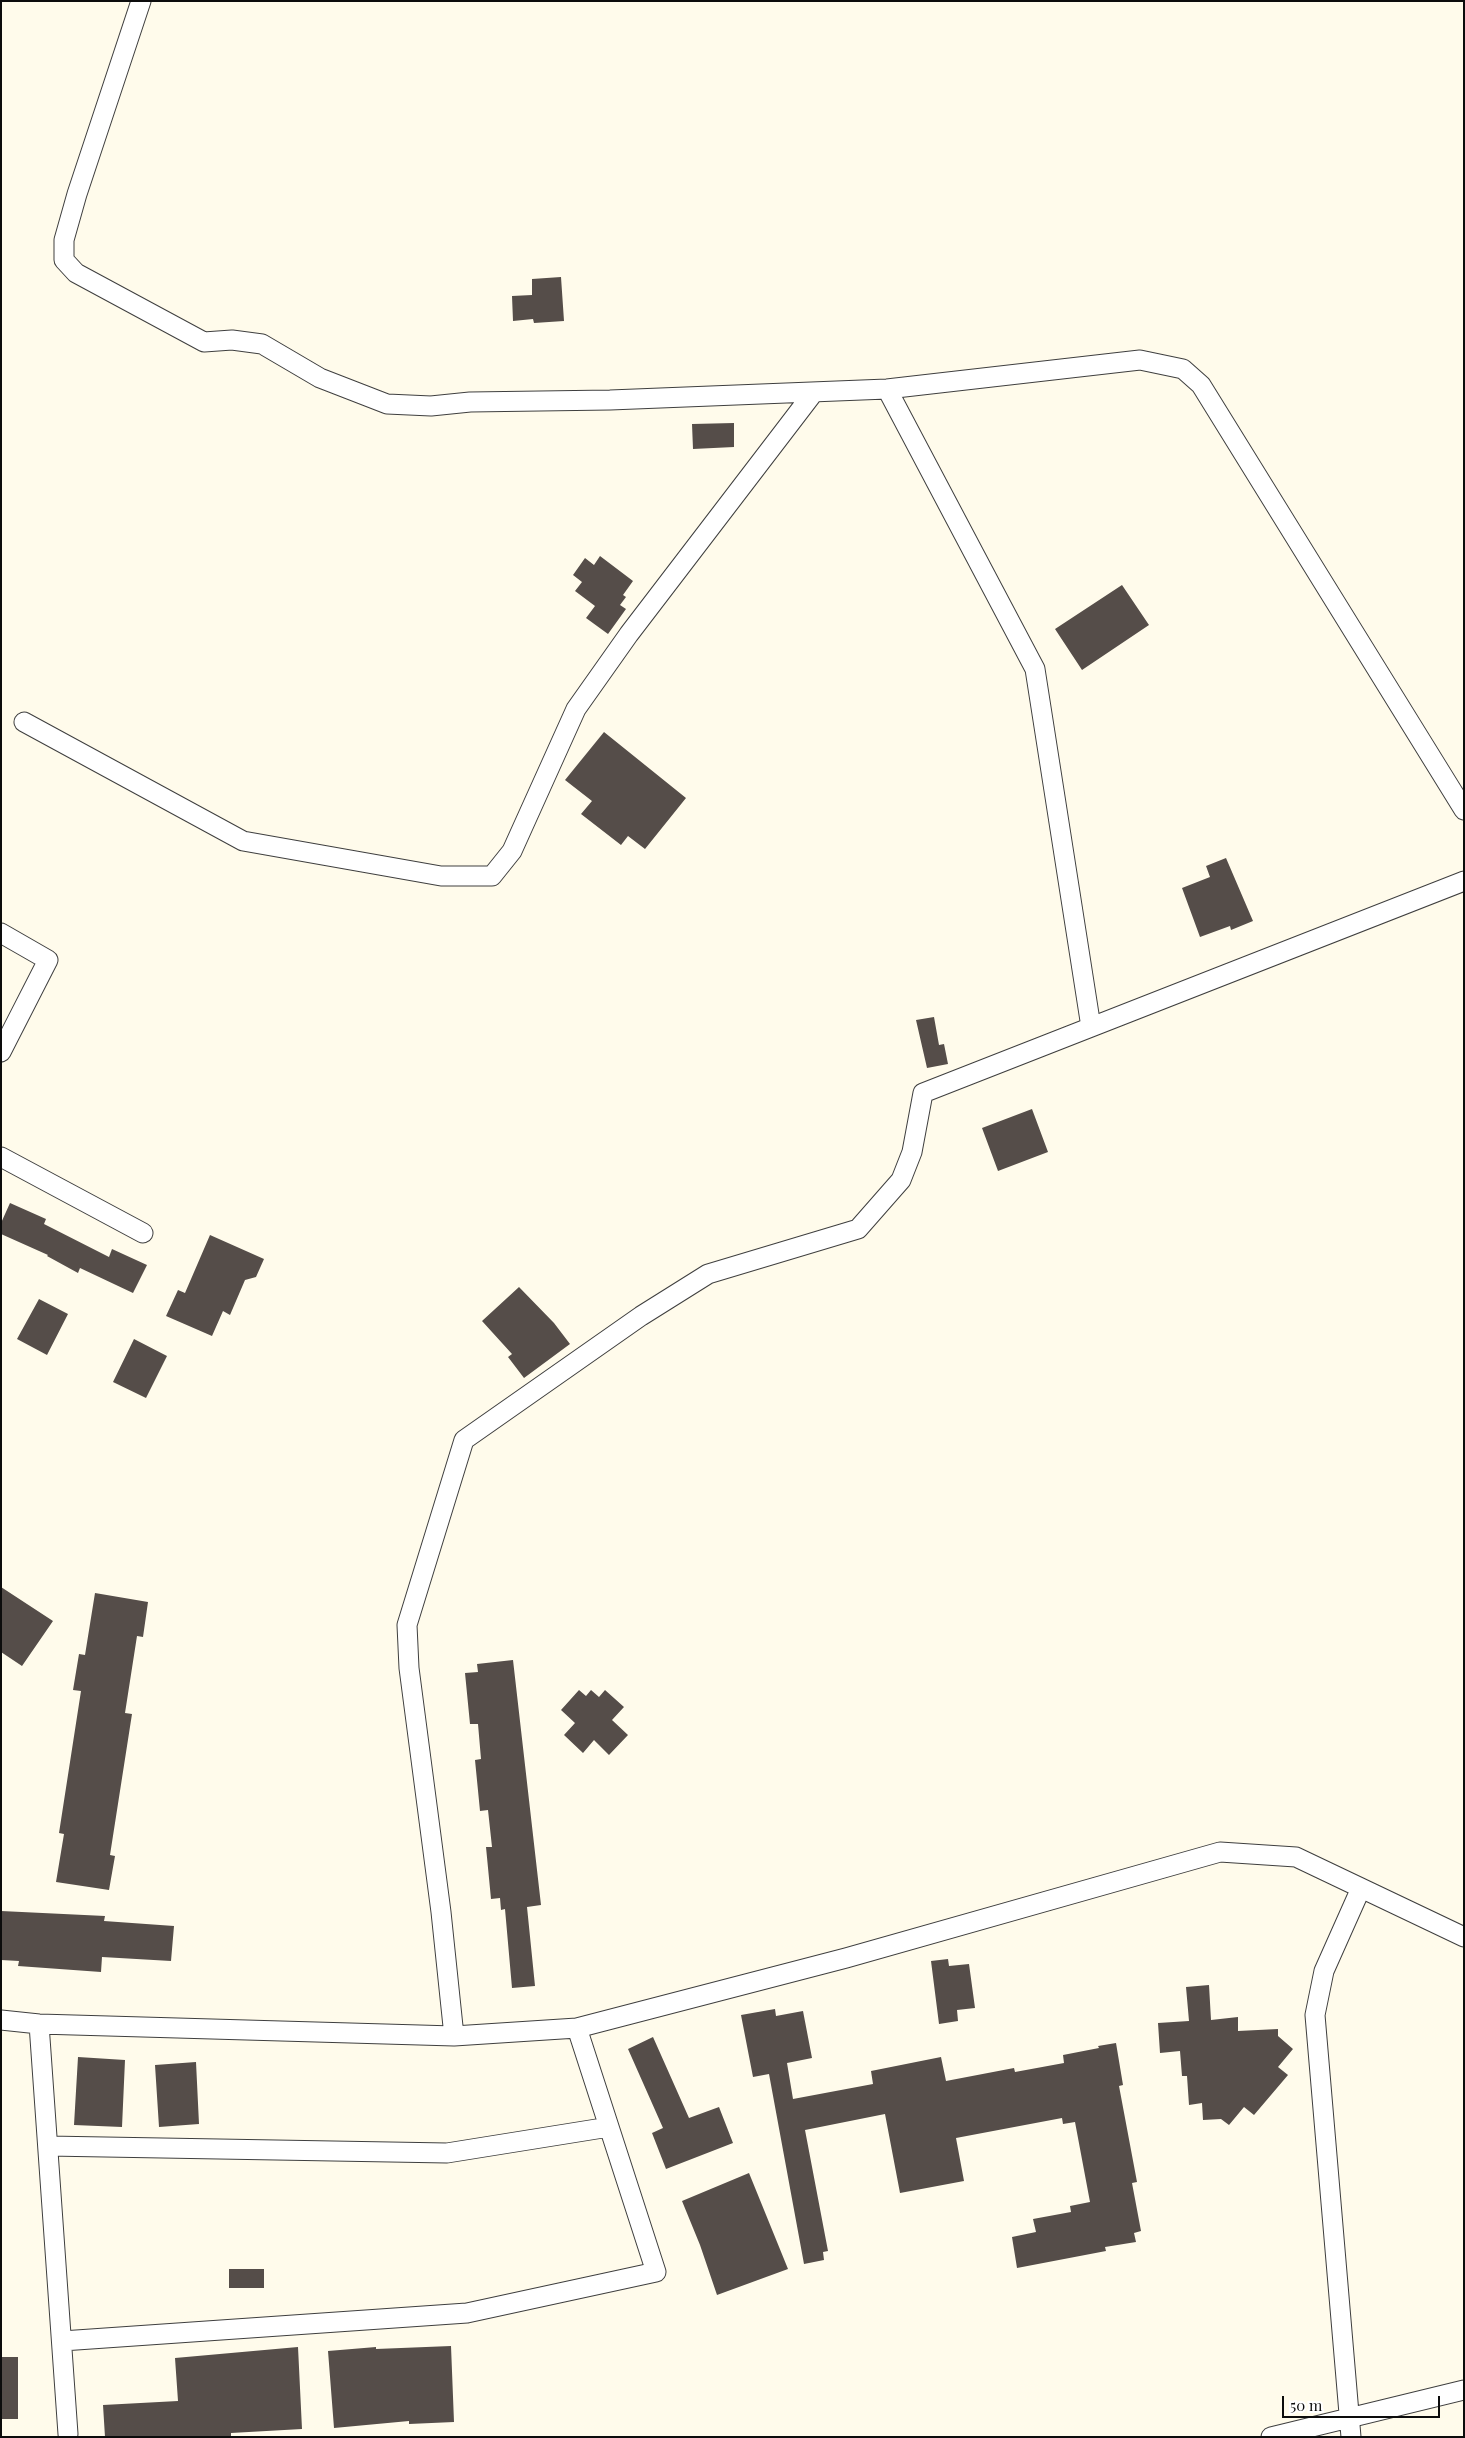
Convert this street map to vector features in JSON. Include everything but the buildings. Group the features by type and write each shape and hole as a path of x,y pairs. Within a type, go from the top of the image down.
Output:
{"street":[{"path":"141,1 77,194 64,240 64,260 76,273 204,342 232,340 262,344 320,378 387,404 431,406 470,402 887,389 1140,360 1183,369 1201,385 1464,810"},
{"path":"887,389 1035,668 1091,1027"},
{"path":"24,722 243,842 441,876 492,876 512,851 576,709 629,634 814,392"},
{"path":"454,2036 441,1912 409,1668 407,1625 464,1440 641,1316 708,1274 858,1229 901,1180 912,1152 923,1093 1464,882"},
{"path":"1,933 48,960 1,1052"},
{"path":"1,1157 143,1233"},
{"path":"1,2020 39,2024 454,2036 577,2028 846,1958 1220,1852 1296,1857 1464,1937"},
{"path":"1351,2437 1315,2015 1324,1971 1361,1888"},
{"path":"39,2024 68,2434"},
{"path":"62,2341 466,2313 656,2272 577,2028"},
{"path":"48,2146 447,2153 609,2127"},
{"path":"1271,2437 1464,2390"}]}
